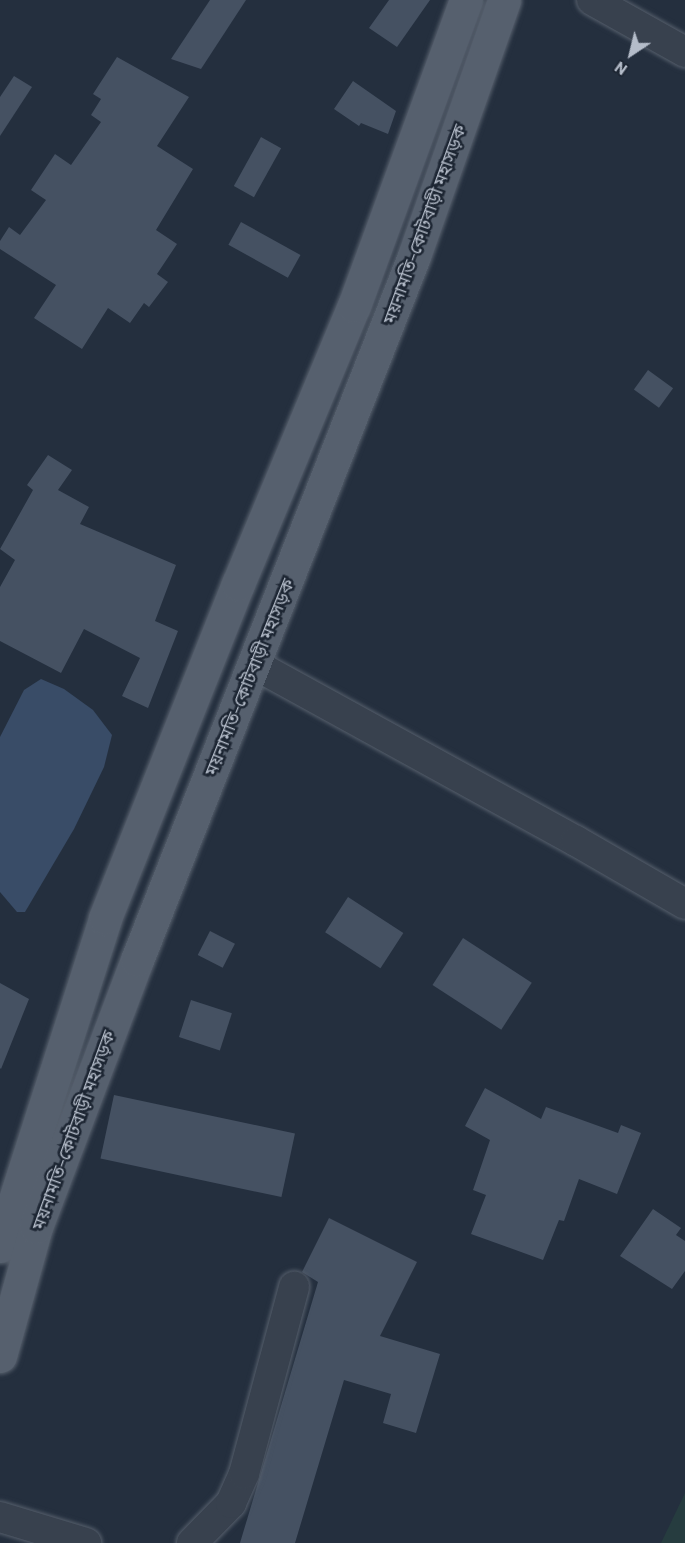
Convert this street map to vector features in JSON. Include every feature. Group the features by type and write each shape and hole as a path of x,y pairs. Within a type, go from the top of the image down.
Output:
{"main road":[{"name":"ময়নামতি–কোটবাড়ী মহাসড়ক","path":"0,1356 15,1232 105,918 238,584 354,306 466,0"},
{"name":"ময়নামতি–কোটবাড়ী মহাসড়ক","path":"15,1232 137,960 414,256 504,0"}],"street":[{"path":"592,0 685,52"},
{"path":"254,664 576,841 685,904"},
{"path":"192,1543 231,1503 244,1474 294,1287"},
{"path":"0,1517 86,1543"}],"green space":[{"path":"685,1493 685,1543 661,1543"}],"water":[{"path":"41,679 64,689 93,710 112,735 104,767 74,829 25,912 17,912 0,892 0,737 24,690"}],"building":[{"path":"210,0 246,0 201,69 171,59"},
{"path":"389,0 430,0 397,47 369,28"},
{"path":"117,57 189,97 157,146 193,169 156,230 177,244 157,274 168,282 149,307 144,303 130,323 108,308 82,349 34,318 56,285 0,249 0,241 9,227 20,235 46,200 31,190 55,154 71,165 101,122 91,115 101,99 93,94"},
{"path":"14,76 32,87 0,136 0,97"},
{"path":"353,81 396,111 388,134 361,123 359,126 334,109"},
{"path":"261,137 281,148 254,197 234,186"},
{"path":"241,222 300,255 288,278 228,245"},
{"path":"648,370 673,388 659,408 634,389"},
{"path":"48,455 72,470 58,490 89,507 80,524 176,565 155,621 178,631 148,708 122,696 140,658 84,629 61,673 0,641 0,587 15,560 0,549 33,490 27,485"},
{"path":"348,897 403,933 380,968 325,932"},
{"path":"210,931 235,944 223,968 198,955"},
{"path":"463,938 532,983 501,1030 433,985"},
{"path":"0,983 29,999 1,1069 0,1068"},
{"path":"191,1000 232,1013 220,1050 179,1037"},
{"path":"485,1088 541,1119 546,1107 618,1133 621,1125 641,1133 617,1194 579,1179 564,1221 559,1220 543,1260 471,1234 486,1195 473,1190 490,1140 465,1126"},
{"path":"114,1095 295,1133 281,1197 100,1159"},
{"path":"653,1209 681,1228 676,1235 685,1241 685,1271 672,1289 620,1256"},
{"path":"329,1218 417,1262 380,1336 440,1354 416,1433 383,1423 391,1394 344,1380 295,1543 240,1543 318,1282 302,1272"}]}
